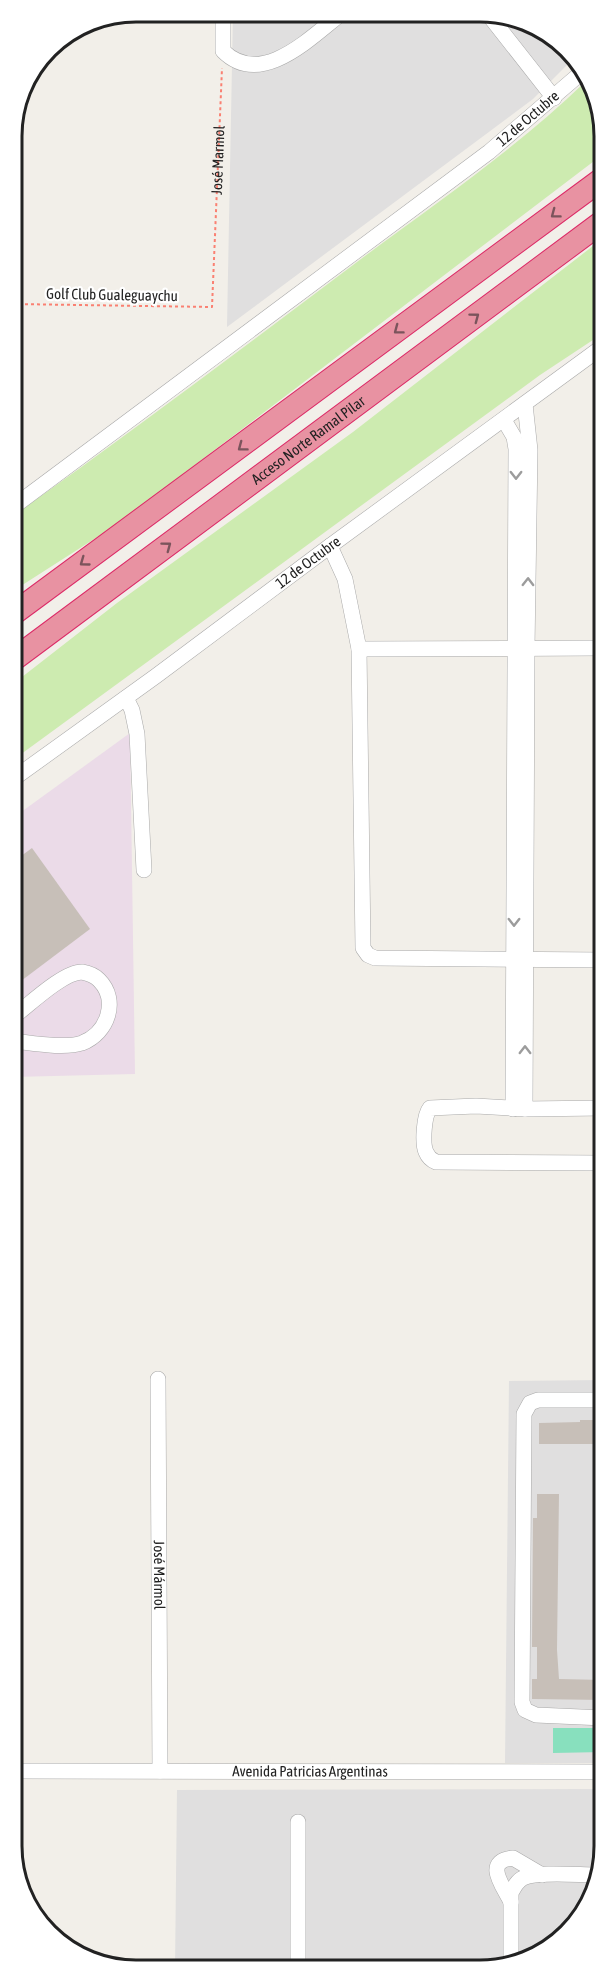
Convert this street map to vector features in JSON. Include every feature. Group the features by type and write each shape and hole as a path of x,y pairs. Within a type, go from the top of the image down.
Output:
{"highway":[{"path":"23,605 594,185"},
{"name":"Acceso Norte Ramal Pilar","path":"23,654 594,228"}],"street":[{"path":"223,23 223,51 231,60 241,64 255,64 281,59 329,22"},
{"path":"496,24 554,98"},
{"name":"12 de Octubre","path":"23,500 479,159 577,77"},
{"name":"12 de Octubre","path":"23,772 594,353"},
{"path":"521,649 530,450 525,404"},
{"path":"504,420 516,442 521,649 519,1109"},
{"path":"330,546 345,579 359,649 363,948 368,955 375,958 594,960"},
{"path":"359,649 594,648"},
{"path":"126,698 132,710 137,734 144,870"},
{"path":"22,1010 65,977 82,972 95,976 105,986 110,1006 107,1020 98,1033 83,1042 69,1045 22,1042"},
{"path":"593,1108 519,1109 476,1106 430,1108 425,1118 425,1149 427,1155 436,1162 593,1163"},
{"name":"José Mármol","path":"158,1379 160,1771"},
{"path":"593,1400 538,1400 530,1403 524,1414 522,1702 525,1710 536,1716 593,1718"},
{"name":"Avenida Patricias Argentinas","path":"22,1771 593,1772"},
{"path":"298,1822 298,1960"},
{"path":"511,1902 496,1874 501,1861 513,1858 542,1875"},
{"path":"511,1955 511,1893 515,1885 523,1878 542,1875 590,1875"}],"path":[{"name":"José Marmol","path":"212,307 223,51"},
{"name":"Golf Club Gualeguaychu","path":"23,304 212,307"}],"shaded area":[{"path":"479,22 509,26 523,31 549,46 568,64 533,99 227,327 233,23"},
{"path":"130,733 135,1074 22,1077 23,811"},
{"path":"593,1380 593,1763 505,1763 509,1381"},
{"path":"593,1789 593,1854 590,1876 574,1910 549,1937 530,1949 494,1960 175,1960 177,1790"}],"green space":[{"path":"582,85 591,114 594,161 116,525 23,585 23,509 474,175"},
{"path":"594,245 594,339 540,375 23,753 23,676 117,603 353,432"},
{"path":"553,1728 593,1728 593,1752 553,1753"}],"building":[{"path":"32,848 90,929 23,980 23,855"},
{"path":"580,1420 593,1420 593,1444 539,1444 539,1423 580,1422"},
{"path":"537,1494 559,1494 557,1650 559,1679 593,1680 593,1700 532,1699 532,1679 537,1679 537,1647 532,1647 533,1518 537,1518"}]}
